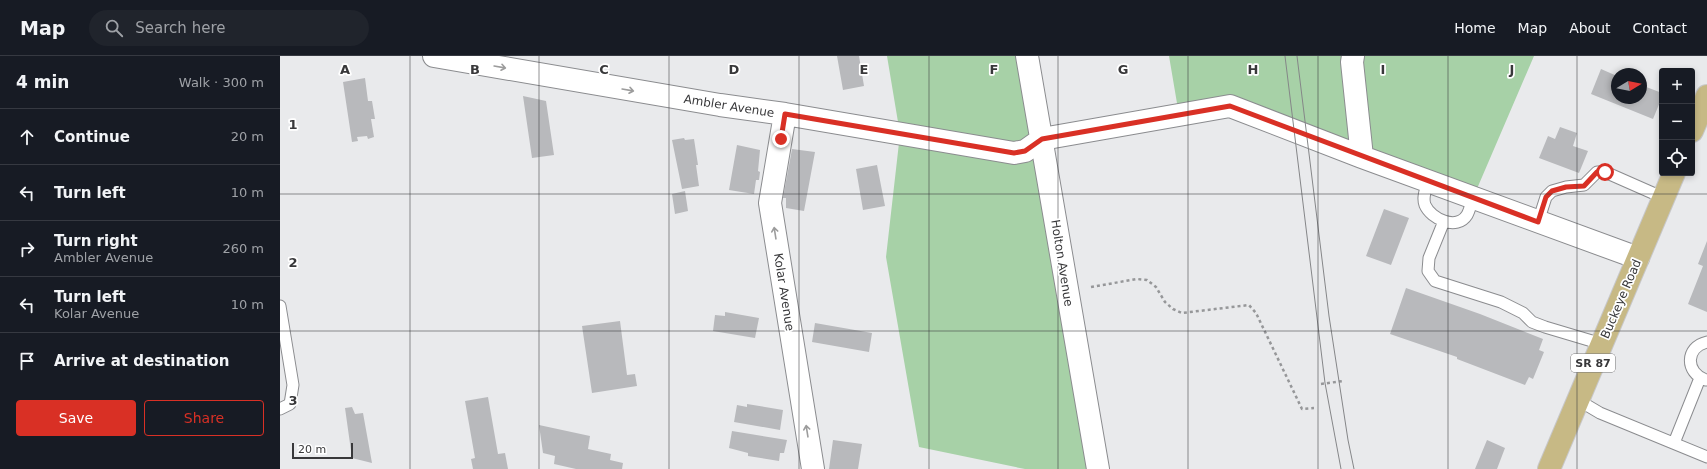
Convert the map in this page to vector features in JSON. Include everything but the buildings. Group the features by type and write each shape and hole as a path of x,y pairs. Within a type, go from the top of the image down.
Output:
{"main road":[{"path":"1695,124 1707,96"},
{"name":"Buckeye Road","path":"1549,469 1673,176"}],"street":[{"name":"Ambler Avenue","path":"434,56 1014,153 1025,151 1042,139 1230,106 1362,157 1638,258"},
{"name":"Holton Avenue","path":"1028,56 1098,469"},
{"path":"1353,56 1352,62 1362,157"},
{"name":"Kolar Avenue","path":"785,114 770,203 813,469"}],"lane":[{"path":"1538,222 1546,197 1552,191 1566,187 1584,186 1597,172 1605,172 1664,198"},
{"path":"1428,181 1423,196 1425,205 1433,215 1444,221 1455,223 1461,221 1466,216 1473,198"},
{"path":"1444,221 1429,258 1428,271 1435,281 1501,302 1523,314 1532,322 1545,327 1602,344"},
{"path":"280,306 292,385 290,404 280,409"},
{"path":"1674,443 1704,379 1692,369 1691,357 1697,346 1707,342"},
{"path":"1578,400 1600,413 1707,457"}],"path":[{"path":"1091,287 1137,279 1147,280 1156,287 1165,302 1173,309 1182,313 1249,305 1256,312 1302,409 1314,408"},
{"path":"1321,384 1343,381"}],"green space":[{"path":"887,56 1027,56 1098,469 1025,469 919,447 886,257 900,134"},
{"path":"1169,56 1534,56 1473,198 1230,106 1179,115"}],"tram line":[{"path":"1285,56 1325,383 1341,469"},
{"path":"1297,56 1329,316 1348,440 1354,469"}],"route":[{"path":"781,139 785,114 1014,153 1025,151 1042,139 1230,106 1362,157 1538,222 1546,197 1552,191 1566,187 1584,186 1597,172 1605,172"}]}
